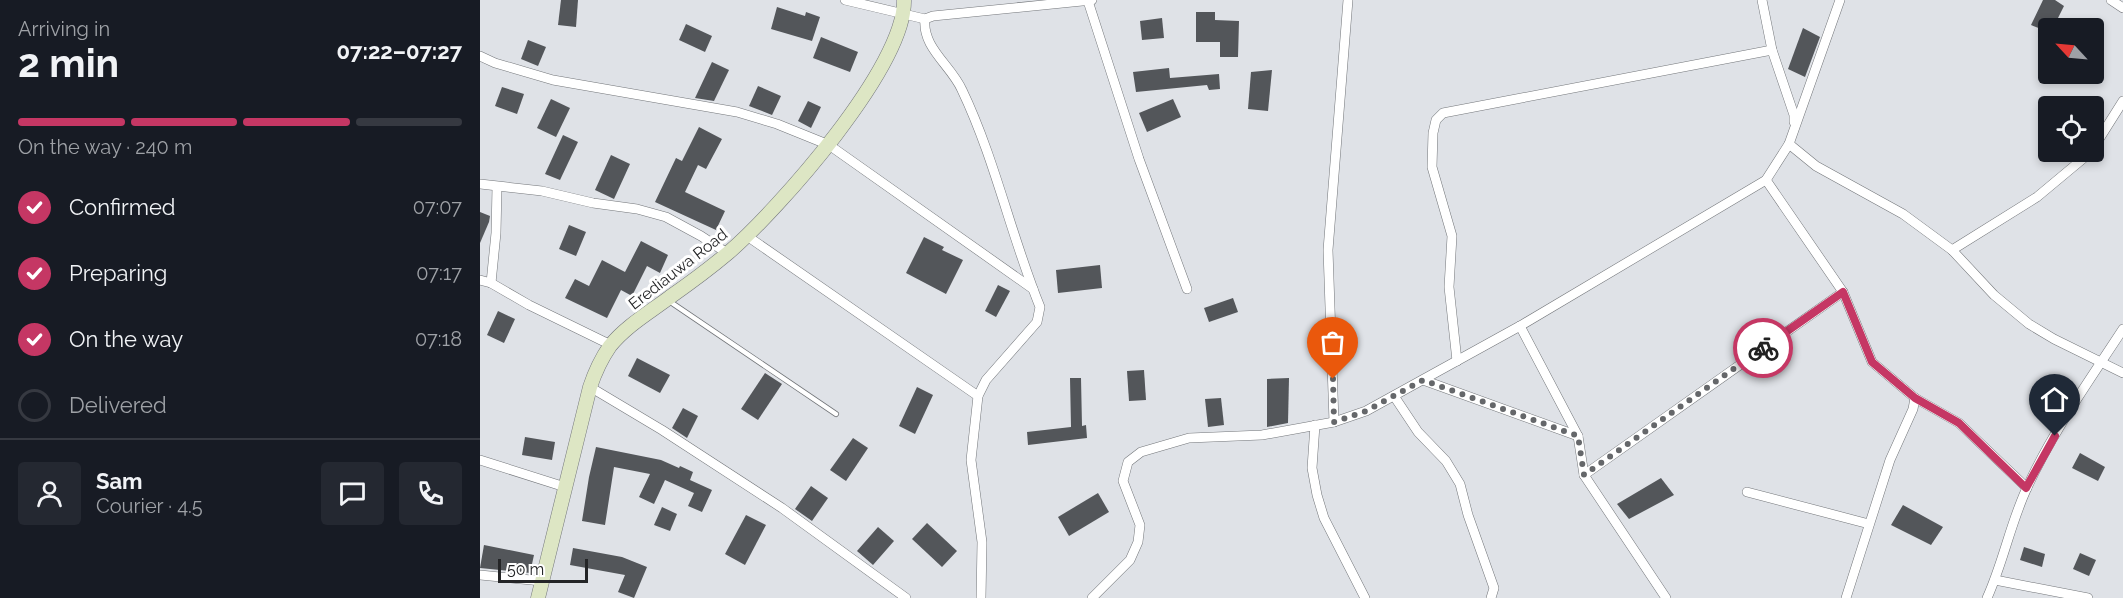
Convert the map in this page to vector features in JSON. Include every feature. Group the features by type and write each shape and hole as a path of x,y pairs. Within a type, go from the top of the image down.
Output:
{"street":[{"path":"845,0 905,6 925,19"},
{"path":"1088,0 1139,159 1187,290"},
{"path":"925,19 933,16 1092,0"},
{"path":"1334,422 1328,250 1348,0"},
{"path":"1762,0 1772,50 1794,115 1794,127"},
{"path":"1092,598 1130,560 1138,542 1140,525 1122,481 1128,462 1141,452 1189,438 1262,435 1334,422 1366,411 1520,326 1766,180 1789,144 1840,0"},
{"path":"2111,0 2123,8"},
{"name":"Erediauwa Road","path":"538,598 590,387 598,365 611,345 638,320 667,300 747,236 829,145 886,58 905,6"},
{"path":"925,19 924,31 929,45 956,76 972,110 1040,308 1037,322 986,380 978,396 971,460 982,542 981,598"},
{"path":"1457,361 1449,287 1452,236 1432,167 1433,133 1436,120 1443,113 1772,50"},
{"path":"480,56 495,63 553,80 737,112 777,124 829,145 1033,289"},
{"path":"2104,131 2123,101"},
{"path":"1789,144 1816,166 1903,214 1952,250 1994,295 2029,324 2123,373"},
{"path":"1952,250 2037,197 2079,162"},
{"path":"1766,180 1843,292 1872,362 1915,398 1959,423 2026,488"},
{"path":"480,184 542,191 593,203 638,208 666,217 727,253"},
{"path":"491,283 496,232 496,187"},
{"path":"747,236 978,396"},
{"path":"480,280 491,283 529,305 611,345"},
{"path":"1584,475 1843,292"},
{"path":"1520,326 1578,436 1584,475 1666,598"},
{"path":"1987,598 2026,488 2055,436 2123,329"},
{"path":"1423,380 1578,436"},
{"path":"590,387 662,430 782,508 906,598"},
{"path":"1394,396 1418,432 1446,460 1460,484 1468,515 1494,588 1491,598"},
{"path":"1846,598 1890,460 1913,408 1915,398"},
{"path":"1315,425 1312,468 1317,495 1324,518 1361,598"},
{"path":"480,460 565,487"},
{"path":"1747,492 1869,524"},
{"path":"480,575 542,581"},
{"path":"1995,580 2088,598"}],"lane":[{"path":"667,300 836,414"}],"building":[{"path":"561,0 578,0 576,27 558,25"},
{"path":"2043,0 2055,0 2064,6 2058,18 2038,18 2038,28 2031,25"},
{"path":"777,7 805,16 806,12 820,17 812,41 771,29"},
{"path":"1196,12 1215,12 1215,20 1239,21 1238,57 1220,57 1220,42 1196,42"},
{"path":"1162,18 1164,38 1142,40 1140,21"},
{"path":"686,24 712,36 705,52 679,40"},
{"path":"1803,28 1820,37 1805,77 1788,69"},
{"path":"821,37 858,52 850,72 813,58"},
{"path":"528,40 546,47 538,66 521,59"},
{"path":"712,62 729,70 714,101 695,98"},
{"path":"1169,68 1170,78 1219,74 1220,89 1209,90 1207,85 1136,92 1133,72"},
{"path":"1272,70 1268,111 1248,109 1251,72"},
{"path":"758,86 781,96 772,115 749,106"},
{"path":"502,87 524,94 517,114 495,106"},
{"path":"551,99 570,108 556,137 537,128"},
{"path":"1173,99 1181,117 1147,132 1139,113"},
{"path":"808,101 821,107 811,128 798,121"},
{"path":"699,127 722,139 706,169 698,165 685,192 725,211 716,230 655,202 676,158 682,161"},
{"path":"563,135 578,142 560,180 545,174"},
{"path":"611,155 630,164 614,199 595,190"},
{"path":"480,212 490,216 480,243"},
{"path":"569,225 586,232 576,256 559,249"},
{"path":"924,237 944,247 942,250 963,260 946,294 906,273"},
{"path":"641,241 668,255 660,273 647,266 632,296 621,290 607,318 565,298 575,279 589,286 602,260 625,272"},
{"path":"1100,265 1102,288 1058,293 1056,270"},
{"path":"998,285 1010,291 996,317 985,311"},
{"path":"1233,298 1238,312 1209,322 1204,308"},
{"path":"498,311 515,319 504,343 487,335"},
{"path":"637,358 670,375 660,393 628,376"},
{"path":"1144,370 1146,400 1129,401 1127,371"},
{"path":"765,373 782,384 758,420 741,409"},
{"path":"1070,378 1081,378 1082,426 1086,425 1087,438 1028,445 1027,432 1071,427"},
{"path":"1289,378 1288,423 1267,427 1267,379"},
{"path":"917,387 933,395 915,434 899,426"},
{"path":"1221,398 1224,425 1208,427 1205,399"},
{"path":"683,408 698,416 687,438 672,428"},
{"path":"525,437 555,442 552,460 522,455"},
{"path":"853,438 868,448 846,481 830,470"},
{"path":"596,447 661,460 693,472 690,480 712,490 702,512 688,506 694,493 665,480 654,504 639,497 650,474 614,467 605,525 582,521"},
{"path":"2080,453 2105,467 2098,481 2072,468"},
{"path":"1661,478 1674,495 1629,519 1617,504"},
{"path":"811,486 828,498 812,521 795,509"},
{"path":"1098,493 1109,512 1069,536 1058,517"},
{"path":"1903,505 1943,527 1931,545 1891,525"},
{"path":"662,507 677,514 670,531 654,525"},
{"path":"746,515 766,525 745,565 725,554"},
{"path":"927,523 957,551 942,567 912,539"},
{"path":"878,527 894,541 873,565 857,551"},
{"path":"484,545 534,555 530,573 480,568"},
{"path":"2024,547 2045,554 2042,567 2020,560"},
{"path":"573,548 622,557 647,567 634,598 618,592 625,575 570,565"},
{"path":"2080,553 2096,560 2089,576 2073,569"}],"way so far":[{"path":"1333,379 1334,422 1366,411 1423,380 1578,436 1584,475 1763,348"}],"route":[{"path":"1763,348 1843,292 1872,362 1915,398 1959,423 2026,488 2055,436"}]}
